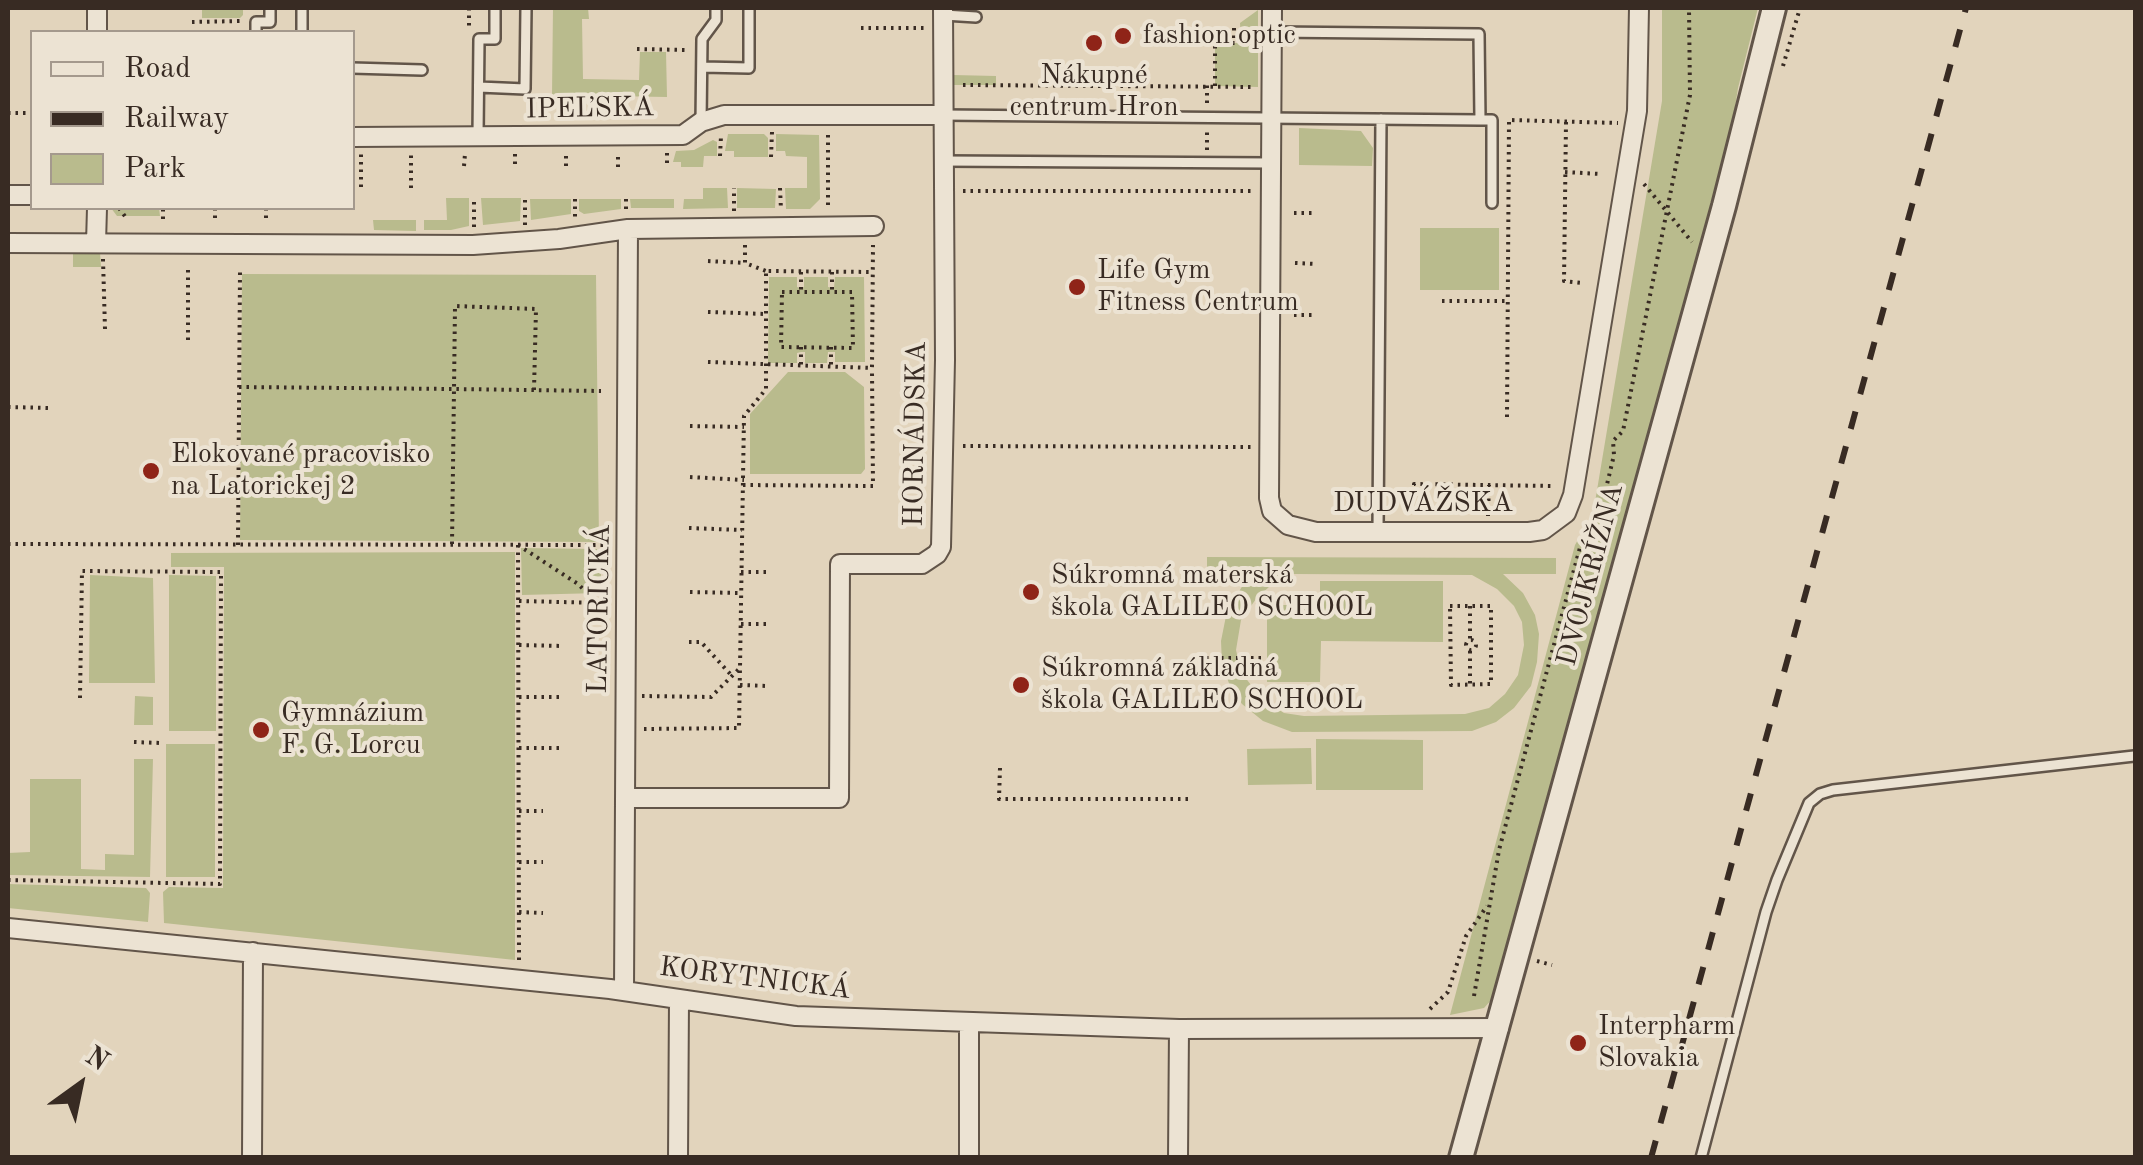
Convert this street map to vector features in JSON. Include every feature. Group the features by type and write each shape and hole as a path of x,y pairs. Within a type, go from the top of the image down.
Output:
{"street":[{"name":"DUDVÁŽSKA","path":"1272,8 1265,38 1272,116 1270,504 1278,517 1301,530 1488,532 1544,530 1556,523 1570,504 1639,89 1638,8"},
{"name":"DVOJKRÍŽNA","path":"1462,1158 1774,8"},
{"name":"HORNÁDSKA","path":"627,798 839,798 840,564 922,564 938,554 944,191 939,17"},
{"name":"IPEĽSKÁ","path":"357,143 683,135 701,122 724,116 942,115"},
{"path":"96,242 97,210"},
{"path":"8,243 473,245 559,239 627,220 874,233"},
{"name":"LATORICKÁ","path":"624,990 627,220"},
{"name":"KORYTNICKÁ","path":"8,928 624,990 796,1016 1179,1029 1498,1028"},
{"path":"252,1158 254,952"},
{"path":"678,1158 679,1000"},
{"path":"969,1158 970,1024"},
{"path":"1178,1158 1179,1029"}],"lane":[{"path":"256,30 256,22 270,22 270,8"},
{"path":"471,143 479,87 479,38 495,39 495,8"},
{"path":"479,87 526,89 526,8"},
{"path":"701,122 702,39 716,20 716,8"},
{"path":"702,67 749,68 749,8"},
{"path":"939,17 976,17"},
{"path":"1265,38 1479,34 1480,120"},
{"path":"355,68 422,70"},
{"path":"942,115 1492,120 1492,203"},
{"path":"1378,531 1380,119"},
{"path":"943,161 1272,163"},
{"path":"1702,1158 1766,912 1809,804 1820,794 1834,790 2134,756"}],"path":[{"path":"1474,996 1499,850 1582,540 1599,518 1614,456 1613,441 1622,431 1690,95 1689,8"},
{"path":"862,28 939,17"},
{"path":"192,22 246,21"},
{"path":"1234,28 1234,43"},
{"path":"1215,86 1215,44 1265,38"},
{"path":"637,49 691,50"},
{"path":"1207,84 1207,108"},
{"path":"942,85 1258,87"},
{"path":"1508,417 1509,120 1621,123"},
{"path":"1566,122 1564,281 1582,283"},
{"path":"1207,125 1207,154"},
{"path":"828,131 828,210"},
{"path":"720,156 721,132"},
{"path":"771,157 772,132"},
{"path":"357,143 361,188"},
{"path":"464,166 471,143"},
{"path":"411,148 411,188"},
{"path":"667,148 667,167"},
{"path":"515,149 515,167"},
{"path":"566,149 566,166"},
{"path":"618,149 618,167"},
{"path":"1628,165 1708,262"},
{"path":"1565,172 1600,174"},
{"path":"734,188 734,211"},
{"path":"780,188 781,210"},
{"path":"944,191 1272,191"},
{"path":"474,198 474,232"},
{"path":"525,198 525,225"},
{"path":"574,198 575,219"},
{"path":"626,199 627,220"},
{"path":"120,210 127,219"},
{"path":"163,210 163,219"},
{"path":"215,210 215,220"},
{"path":"266,210 266,221"},
{"path":"1294,213 1316,213"},
{"path":"690,477 873,486 874,233"},
{"path":"744,234 746,264"},
{"path":"708,262 746,264 766,271 873,272"},
{"path":"1294,263 1316,264"},
{"path":"103,270 105,330"},
{"path":"188,270 188,340"},
{"path":"238,545 240,271"},
{"path":"641,728 740,728 744,416 766,389 766,271"},
{"path":"801,272 801,292"},
{"path":"832,272 832,292"},
{"path":"782,292 832,292 852,292 854,348 781,347 782,292"},
{"path":"1442,301 1508,301"},
{"path":"452,545 454,306 536,308 534,390"},
{"path":"708,312 766,314"},
{"path":"1294,315 1316,315"},
{"path":"831,347 832,367"},
{"path":"801,348 801,367"},
{"path":"708,362 872,368"},
{"path":"239,387 602,391"},
{"path":"8,407 50,408"},
{"path":"690,426 744,427"},
{"path":"963,446 1259,448"},
{"path":"1398,492 1414,492 1414,484 1562,486"},
{"path":"1488,532 1489,486"},
{"path":"690,528 742,530"},
{"path":"1571,538 1582,540"},
{"path":"8,544 603,545"},
{"path":"518,545 519,963"},
{"path":"518,545 599,602 518,602"},
{"path":"8,880 220,884 221,572 82,571 80,698"},
{"path":"742,572 768,572"},
{"path":"690,592 741,593"},
{"path":"1450,606 1491,606 1491,684 1451,684 1450,645 1450,606"},
{"path":"1470,606 1470,684"},
{"path":"741,624 768,624"},
{"path":"689,642 701,642 732,676"},
{"path":"519,645 562,646"},
{"path":"1450,645 1491,645"},
{"path":"1191,658 1264,658"},
{"path":"642,696 711,697 740,668"},
{"path":"740,685 768,686"},
{"path":"519,697 562,696"},
{"path":"134,742 160,743"},
{"path":"519,748 561,748"},
{"path":"1000,768 999,799 1190,798"},
{"path":"519,812 543,811"},
{"path":"519,862 543,862"},
{"path":"1432,1009 1448,992 1466,936 1490,902"},
{"path":"520,912 543,913"},
{"path":"1534,960 1552,965"}],"green space":[{"path":"192,8 243,8 243,15 202,18 202,10"},
{"path":"553,8 588,8 589,19 582,19 583,79 639,80 640,52 666,52 667,97 552,95"},
{"path":"1662,8 1758,8 1731,133 1494,997 1484,1008 1450,1015 1575,545 1593,514 1662,101"},
{"path":"1258,10 1258,38 1241,38 1240,23"},
{"path":"1215,43 1258,43 1258,87 1215,86"},
{"path":"953,75 996,76 996,85 953,85"},
{"path":"1299,128 1361,131 1373,148 1372,166 1299,165"},
{"path":"728,134 764,134 768,138 768,157 734,157 734,151 725,151"},
{"path":"776,134 819,135 820,199 810,209 786,209 785,188 807,188 807,157 786,156 785,151 776,151"},
{"path":"713,140 717,142 717,156 704,156 703,167 681,167 681,162 673,162 676,151 694,150"},
{"path":"703,188 727,188 728,208 683,209 684,199 703,199"},
{"path":"737,188 776,189 775,208 737,208"},
{"path":"446,198 469,198 469,226 424,230 424,220 447,220"},
{"path":"481,198 521,198 520,221 483,225"},
{"path":"530,199 571,199 571,214 531,220"},
{"path":"579,199 621,199 621,209 584,214 579,211"},
{"path":"630,199 674,199 674,208 631,208"},
{"path":"112,210 159,210 160,216 117,216"},
{"path":"373,220 416,220 416,231 374,230"},
{"path":"1420,228 1499,228 1499,290 1420,290"},
{"path":"73,252 100,252 101,267 73,267"},
{"path":"242,274 596,275 599,542 240,540"},
{"path":"769,277 797,277 797,287 801,288 804,277 828,277 828,287 834,288 835,277 864,277 865,362 835,362 835,352 828,352 827,363 805,363 805,352 801,352 797,353 797,363 768,363"},
{"path":"788,372 845,372 864,387 865,469 861,474 750,474 750,414"},
{"path":"521,548 597,549 600,593 522,595"},
{"name":"Gymnázium F. G. Lorcu","path":"515,552 515,960 164,923 163,892 169,887 223,888 224,567 171,567 171,553"},
{"path":"1207,557 1556,558 1556,574 1503,574 1523,593 1535,615 1539,634 1537,662 1531,686 1514,708 1496,722 1472,731 1292,732 1263,721 1242,704 1230,686 1222,664 1221,641 1227,611 1243,585 1258,574 1207,575","holes":["1293,574 1472,575 1497,589 1514,606 1522,622 1524,645 1518,675 1489,708 1465,714 1304,716 1284,713 1261,698 1241,672 1236,650 1241,620 1270,586"]},
{"path":"90,575 153,578 155,683 89,683"},
{"path":"169,575 216,576 216,731 169,731"},
{"path":"1320,581 1443,581 1443,642 1321,641 1320,682 1267,682 1267,605 1320,605"},
{"path":"135,696 153,697 153,725 134,725"},
{"path":"1316,739 1423,740 1423,790 1316,790"},
{"path":"166,744 215,744 215,877 166,877"},
{"path":"1311,748 1312,784 1248,785 1247,749"},
{"path":"134,759 153,759 150,877 8,875 8,853 30,852 30,779 81,779 81,869 105,870 105,854 134,855"},
{"path":"8,884 146,888 150,893 148,922 8,908"}],"railway":[{"path":"1651,1158 1966,8"}],"place":[{"name":"fashion optic","path":"1123,36"},
{"name":"Nákupné centrum Hron","path":"1094,43"},
{"name":"Life Gym Fitness Centrum","path":"1077,287"},
{"name":"Elokované pracovisko na Latorickej 2","path":"151,471"},
{"name":"Súkromná materská škola GALILEO SCHOOL","path":"1031,592"},
{"name":"Súkromná základná škola GALILEO SCHOOL","path":"1021,685"},
{"name":"Gymnázium F. G. Lorcu","path":"261,730"},
{"name":"Interpharm Slovakia","path":"1578,1043"}]}
